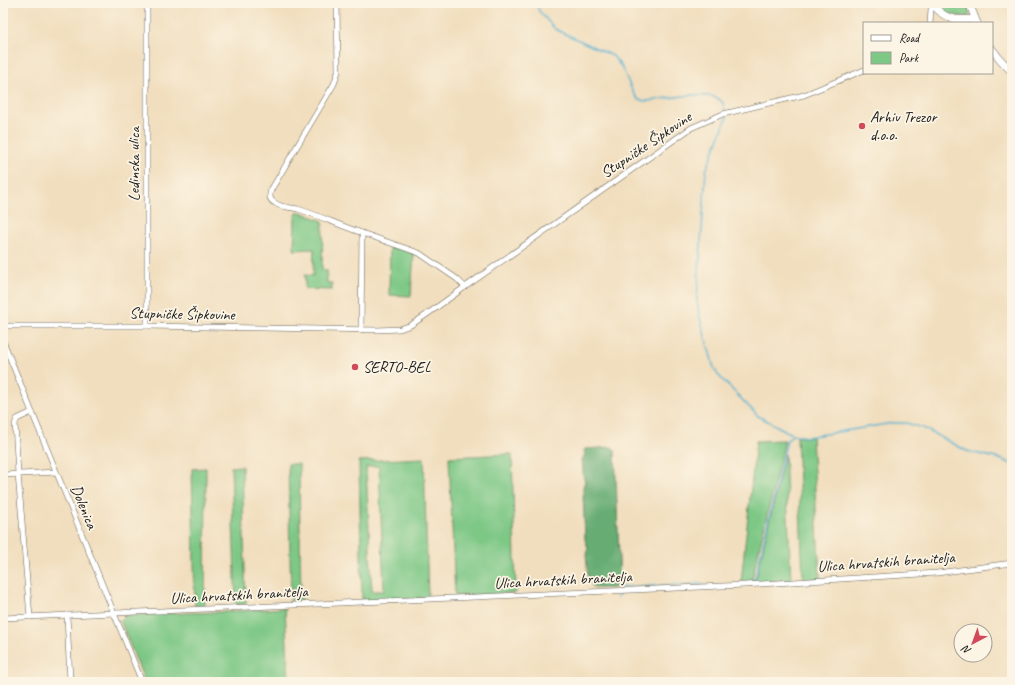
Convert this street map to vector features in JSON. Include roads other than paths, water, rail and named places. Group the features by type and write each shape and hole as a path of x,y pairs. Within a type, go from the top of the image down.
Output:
{"main road":[{"path":"969,3 977,22"},
{"path":"933,4 948,17 954,19 971,19 976,22"},
{"path":"993,50 1012,72"}],"street":[{"name":"Ledinska ulica","path":"147,3 146,198 148,326"},
{"path":"338,3 338,72 334,84 271,190 270,197 272,202 277,205 301,210 419,253 457,279 465,287"},
{"path":"930,22 933,4"},
{"name":"Stupničke Šipkovine","path":"3,326 148,326 361,330 394,330 404,328 426,315 691,128 725,113 804,95 863,70"},
{"path":"361,330 362,233"},
{"name":"Dolenica","path":"3,341 142,682"},
{"path":"30,617 18,474 16,424 17,419 32,412"},
{"path":"3,475 56,472"},
{"name":"Ulica hrvatskih branitelja","path":"3,618 752,584 937,573 1012,563"},
{"path":"67,615 70,682"}],"waterway":[{"path":"537,3 539,11 555,29 613,56 621,66 634,94 639,100 647,101 691,95 711,96 719,99 723,103 727,117 706,171 697,301 699,314 714,368 718,375 758,416 792,434 807,437 893,423 906,423 923,428 967,451 1000,459 1012,464"},
{"path":"751,583 755,578 787,440 792,435"},
{"path":"620,589 622,587 705,584"}],"place":[{"name":"Arhiv Trezor d.o.o.","path":"862,126"},
{"name":"SERTO-BEL","path":"355,367"}]}
